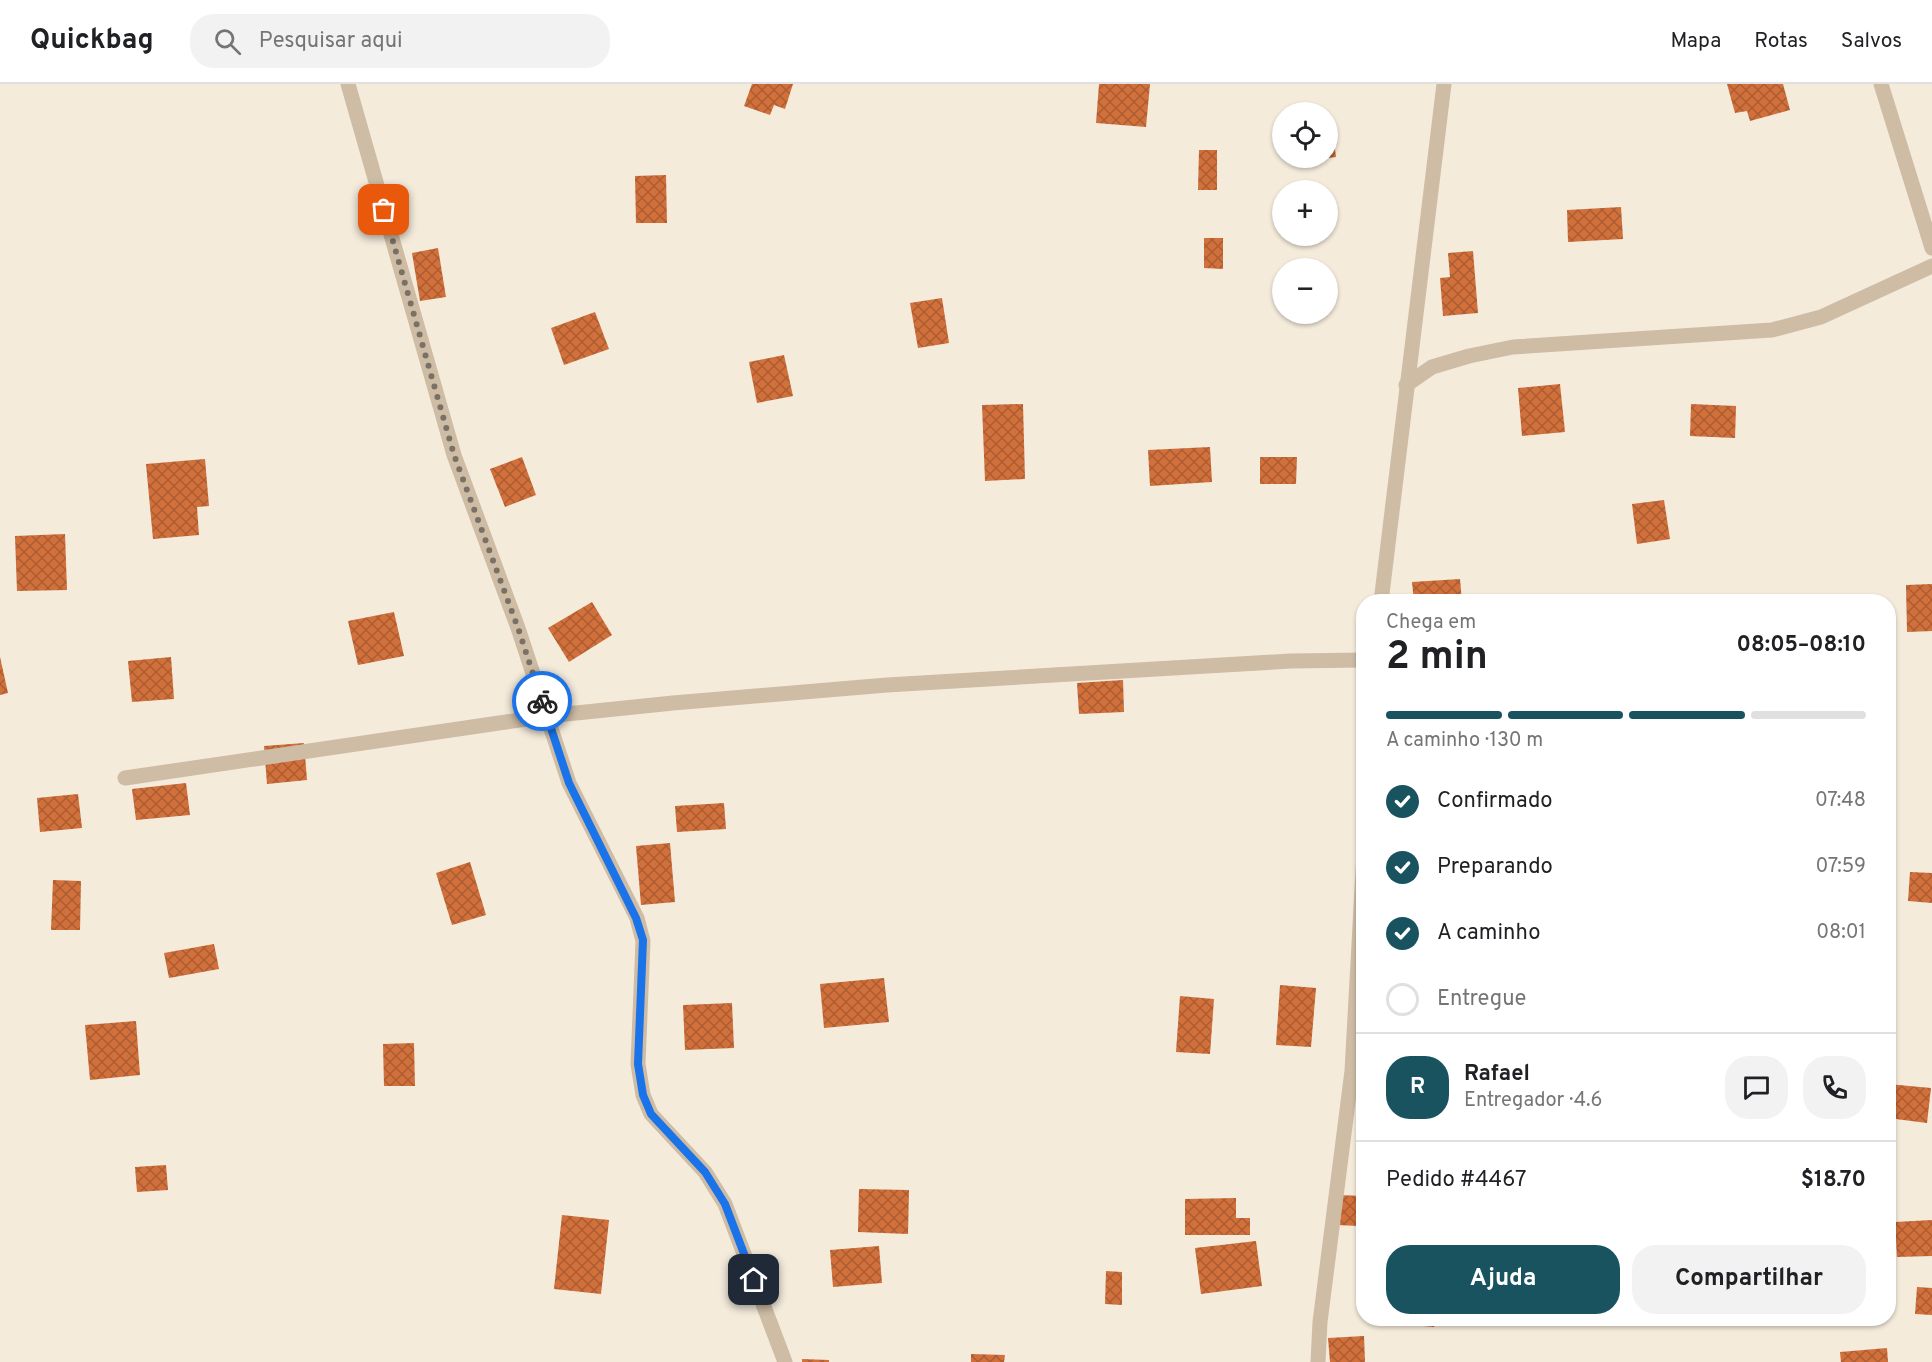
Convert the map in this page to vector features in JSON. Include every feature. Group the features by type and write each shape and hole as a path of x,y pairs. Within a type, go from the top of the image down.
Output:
{"street":[{"path":"348,84 454,455 518,628 569,783 636,918 643,940 638,1064 643,1095 651,1114 705,1172 725,1204 785,1362"},
{"path":"1382,594 1444,84"},
{"path":"1881,84 1932,248"},
{"path":"1406,385 1432,367 1469,356 1513,347 1772,330 1821,317 1932,266"},
{"path":"125,778 547,716 887,685 1356,660"},
{"path":"1318,1362 1320,1322 1352,1071 1356,998"}],"building":[{"path":"752,84 793,84 785,109 774,105 770,115 744,106"},
{"path":"1099,84 1150,84 1146,127 1096,123"},
{"path":"1727,84 1783,84 1790,110 1750,121 1747,111 1735,113"},
{"path":"1199,150 1217,150 1217,190 1198,190"},
{"path":"666,175 667,223 636,223 635,176"},
{"path":"1621,207 1623,239 1568,242 1567,210"},
{"path":"1204,238 1223,238 1223,269 1204,268"},
{"path":"438,248 446,297 420,301 412,253"},
{"path":"1473,251 1478,313 1443,316 1440,278 1450,277 1448,253"},
{"path":"942,298 949,343 918,348 910,303"},
{"path":"595,312 609,349 564,365 551,328"},
{"path":"784,355 793,396 757,403 749,362"},
{"path":"1560,384 1565,432 1522,436 1518,388"},
{"path":"1023,404 1025,479 985,481 982,405"},
{"path":"1691,404 1736,406 1735,438 1690,436"},
{"path":"1210,447 1212,482 1150,486 1148,450"},
{"path":"522,457 536,495 505,507 490,469"},
{"path":"1260,457 1297,457 1296,484 1260,484"},
{"path":"205,459 209,506 197,507 199,535 153,539 146,464"},
{"path":"1664,500 1670,539 1637,544 1632,504"},
{"path":"65,534 67,590 17,591 15,536"},
{"path":"1460,579 1461,594 1413,594 1412,582"},
{"path":"1932,584 1932,631 1907,632 1906,585"},
{"path":"592,602 612,635 569,662 548,628"},
{"path":"394,612 404,656 358,665 348,621"},
{"path":"0,657 8,693 0,695"},
{"path":"171,657 174,699 132,702 128,661"},
{"path":"1123,680 1124,712 1079,714 1077,683"},
{"path":"304,743 307,780 267,784 264,746"},
{"path":"186,783 190,815 136,820 132,789"},
{"path":"78,794 82,828 40,832 37,798"},
{"path":"724,803 726,829 677,832 675,806"},
{"path":"670,843 675,902 641,905 636,846"},
{"path":"470,862 486,915 452,925 436,873"},
{"path":"1910,872 1932,873 1932,903 1908,901"},
{"path":"53,880 81,881 80,930 51,930"},
{"path":"214,944 219,969 169,978 164,953"},
{"path":"884,978 889,1022 824,1028 820,984"},
{"path":"1280,985 1316,988 1311,1047 1276,1045"},
{"path":"1180,996 1214,999 1210,1054 1176,1052"},
{"path":"732,1003 734,1048 685,1050 683,1005"},
{"path":"136,1021 140,1075 90,1080 85,1025"},
{"path":"414,1043 415,1086 384,1086 383,1044"},
{"path":"1896,1085 1931,1088 1927,1123 1896,1119"},
{"path":"166,1165 168,1190 137,1192 135,1167"},
{"path":"859,1189 909,1190 908,1234 858,1232"},
{"path":"1337,1195 1356,1196 1356,1226 1337,1225"},
{"path":"1236,1198 1236,1218 1250,1218 1250,1235 1185,1235 1185,1199"},
{"path":"562,1215 609,1220 601,1294 554,1289"},
{"path":"1932,1220 1932,1256 1897,1257 1896,1222"},
{"path":"1256,1241 1262,1286 1201,1294 1195,1248"},
{"path":"879,1246 882,1283 833,1287 830,1250"},
{"path":"1106,1271 1122,1272 1122,1305 1105,1304"},
{"path":"1917,1287 1932,1288 1932,1315 1915,1314"},
{"path":"1364,1336 1365,1362 1330,1362 1328,1338"},
{"path":"1887,1348 1888,1362 1841,1362 1840,1352"},
{"path":"971,1354 1005,1355 1004,1362 971,1362"},
{"path":"802,1359 829,1360 829,1362 802,1362"}],"way so far":[{"path":"384,210 454,455 518,628 542,701"}],"route":[{"path":"542,701 569,783 636,918 643,940 638,1064 643,1095 651,1114 705,1172 725,1204 754,1280"}]}
